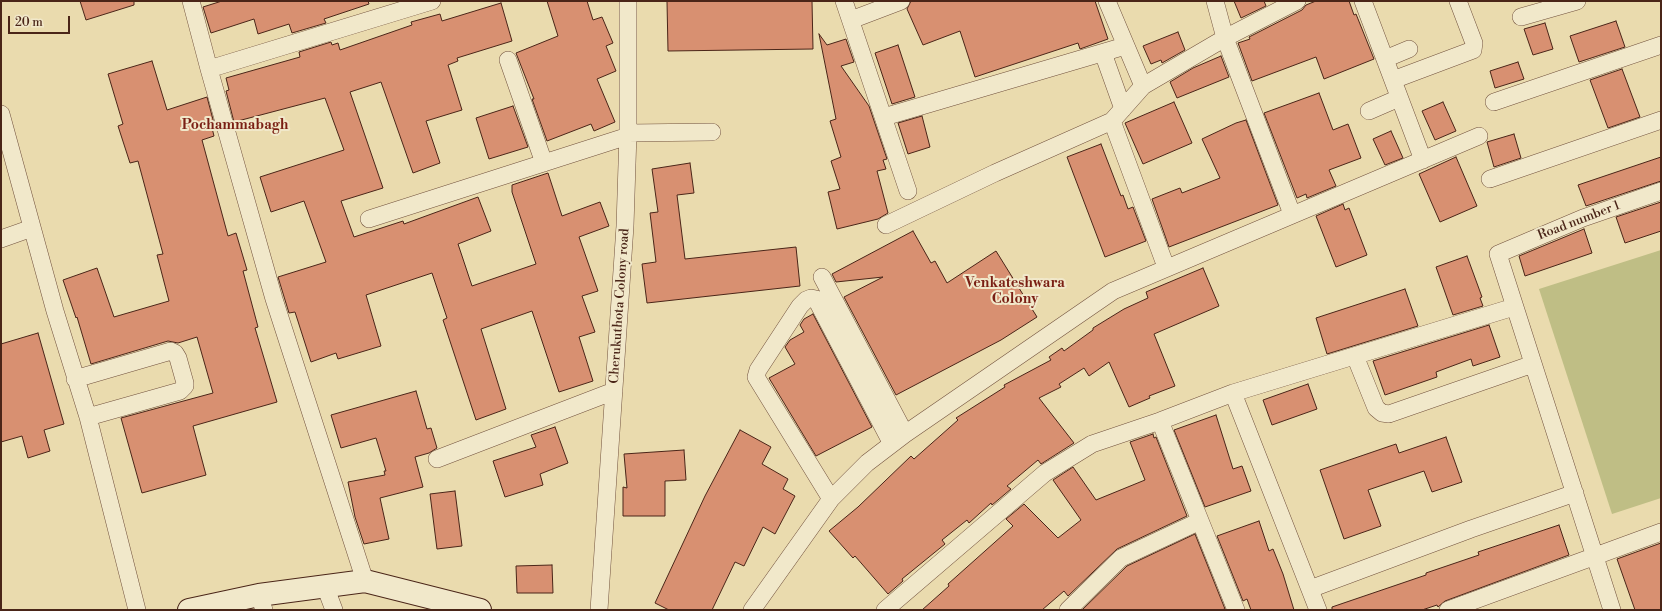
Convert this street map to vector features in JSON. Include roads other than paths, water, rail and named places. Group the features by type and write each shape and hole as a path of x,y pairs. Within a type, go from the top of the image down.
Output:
{"street":[{"path":"192,1 209,69 274,299 365,581"},
{"path":"209,69 432,1"},
{"name":"Cherukuthota Colony road","path":"599,610 625,226 628,134 628,1"},
{"path":"844,1 908,191"},
{"path":"851,20 901,1"},
{"path":"1107,1 1143,86"},
{"path":"1215,1 1224,38 1292,214"},
{"path":"886,225 1117,115 1143,86 1224,38 1297,1"},
{"path":"1363,1 1423,160"},
{"path":"1393,80 1473,50 1474,43 1458,1"},
{"path":"1521,17 1577,1"},
{"path":"1494,102 1661,45"},
{"path":"884,117 1125,46"},
{"path":"1385,59 1407,50 1414,72"},
{"path":"1103,52 1117,115 1166,267"},
{"path":"508,60 544,163"},
{"path":"1369,111 1399,98"},
{"path":"1490,179 1661,120"},
{"path":"2,124 6,149 32,228 75,379 88,418 137,610"},
{"path":"369,219 544,163 628,134 712,132"},
{"path":"752,610 831,499 867,463 899,439 1113,291 1166,267 1479,136"},
{"name":"Road number 1","path":"1514,307 1498,254 1584,218 1661,191"},
{"path":"1,238 32,228"},
{"path":"822,277 899,439"},
{"path":"831,499 756,377 758,370 800,306 806,300 810,298 816,299 899,439"},
{"path":"885,610 1045,473 1092,444 1160,421 1233,393 1514,307 1612,610"},
{"path":"75,379 171,351 175,353 178,358 185,383 185,386 180,391 88,418"},
{"path":"1355,356 1376,408 1382,413 1390,414 1533,364"},
{"path":"437,459 614,391"},
{"path":"1233,393 1318,610"},
{"path":"1160,421 1236,610"},
{"path":"1310,589 1471,529 1575,493"},
{"path":"1068,610 1121,558 1200,521"},
{"path":"1448,610 1487,603 1594,557 1661,532"},
{"path":"191,610 262,603 325,586 365,581 480,610"},
{"path":"325,586 334,610"}],"district":[{"name":"Pochammabagh","path":"235,126"},
{"name":"Venkateshwara Colony","path":"1015,292"}]}
